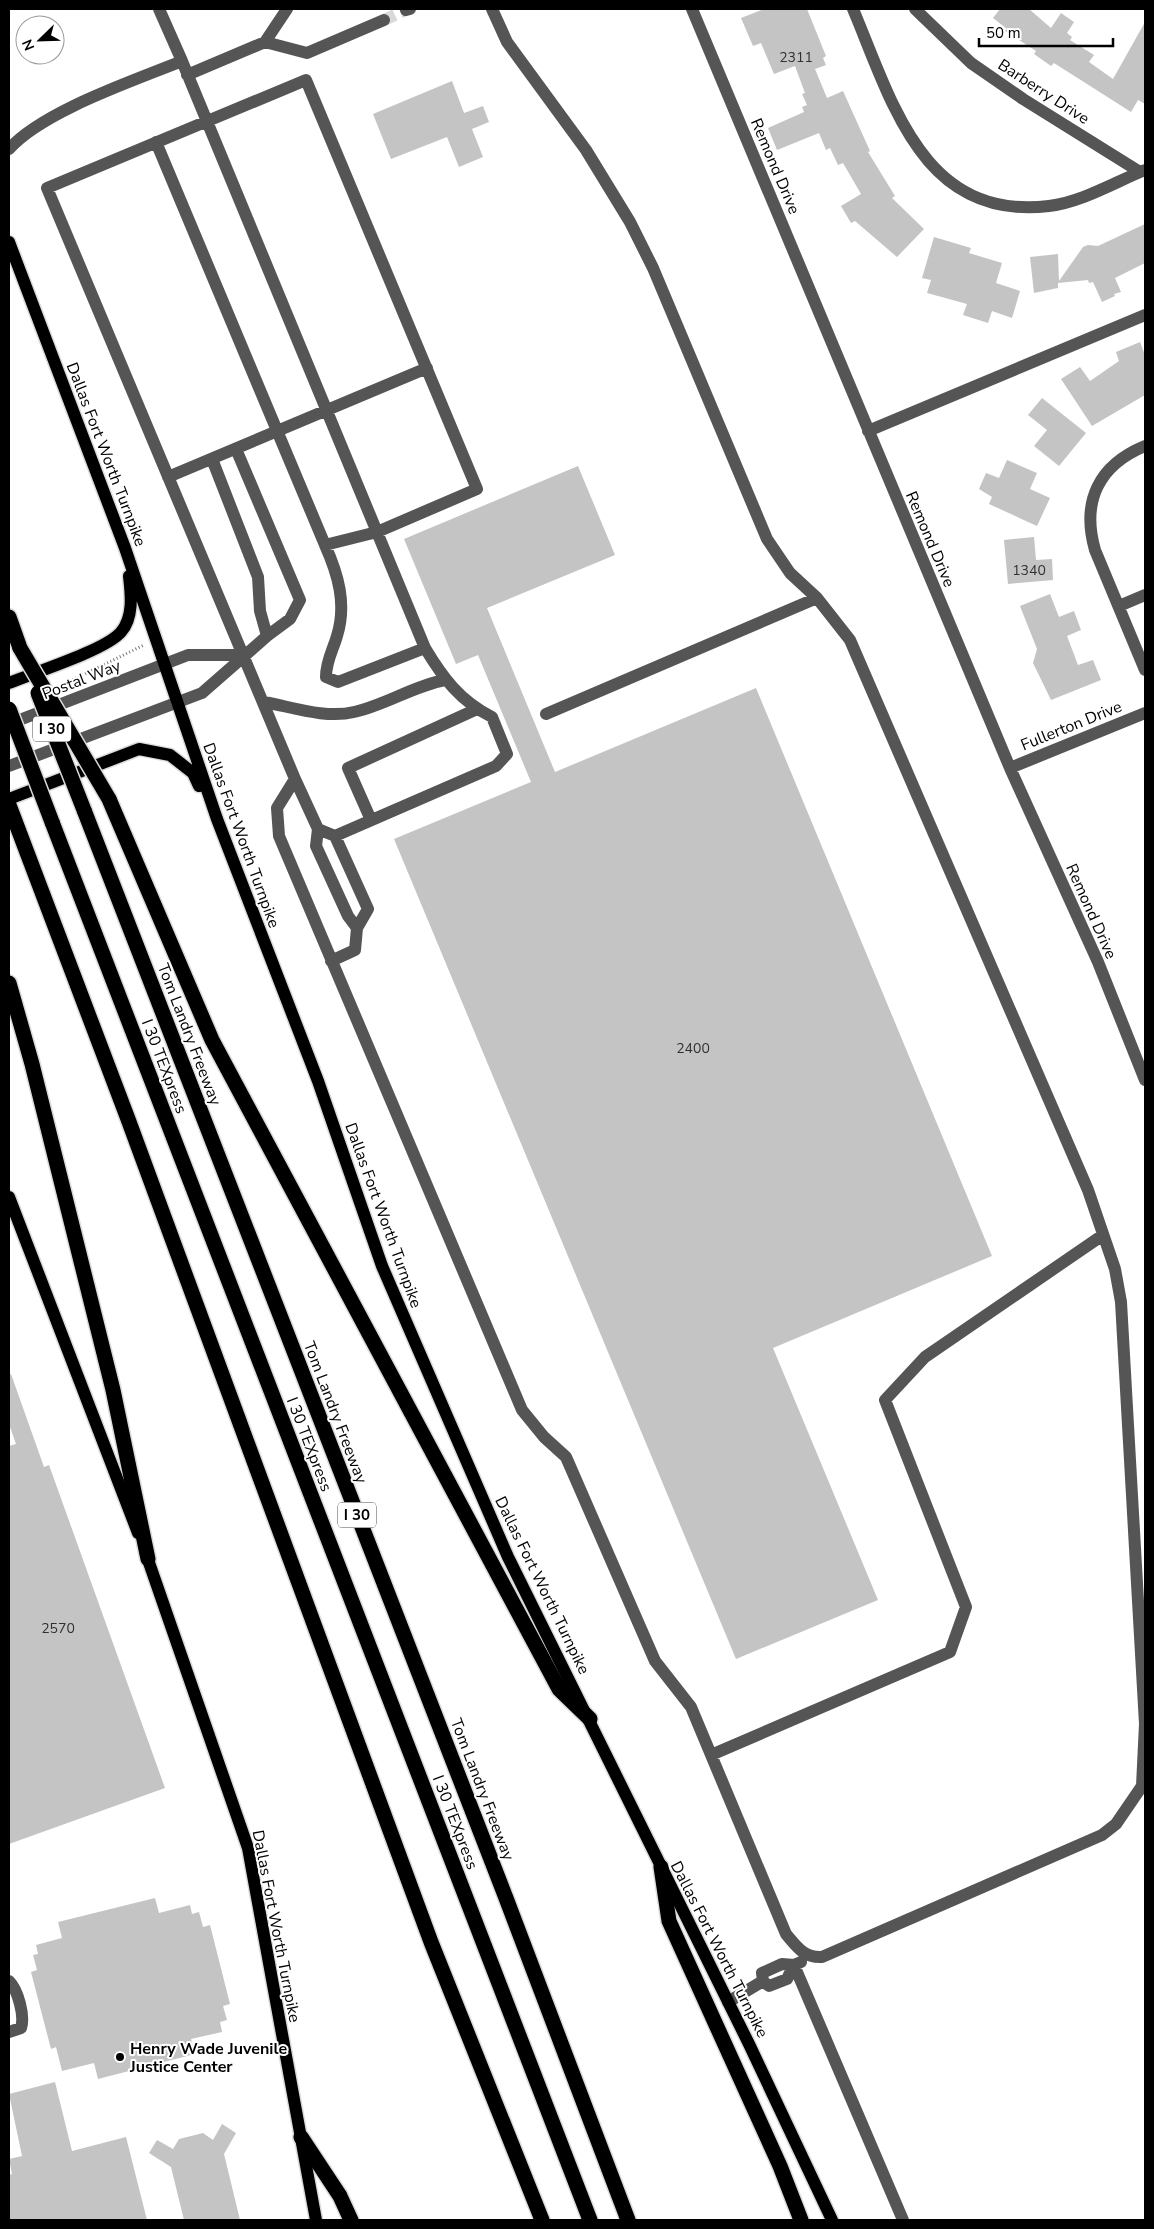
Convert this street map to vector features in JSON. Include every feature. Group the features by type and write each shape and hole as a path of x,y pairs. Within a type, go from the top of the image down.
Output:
{"highway":[{"name":"Tom Landry Freeway","path":"9,617 503,1889 628,2220"},
{"path":"20,648 109,799 186,982 239,1092 559,1689 590,1719"},
{"name":"I 30 TEXpress","path":"9,709 590,2220"},
{"path":"9,805 128,1119 431,1942 542,2220"},
{"path":"9,983 39,1092 112,1390 148,1559"},
{"path":"661,1867 669,1921 780,2166 801,2220"},
{"path":"301,2137 340,2196 352,2220"}],"main road":[{"name":"Dallas Fort Worth Turnpike","path":"9,242 126,548 217,819 318,1081 382,1266 508,1557 590,1719 832,2220"},
{"path":"9,683 101,646 122,632 133,604 126,548"},
{"path":"9,799 139,749 170,755 193,773 217,819"},
{"name":"Dallas Fort Worth Turnpike","path":"9,1197 148,1559 248,1848 316,2220"}],"street":[{"path":"159,9 425,648 444,680 477,709 492,717 507,754 496,766 335,836"},
{"path":"187,75 265,42 287,9"},
{"path":"492,9 507,42 586,150 630,222 656,276 767,539 790,574 817,598 850,640 1088,1190 1115,1269 1123,1318 1145,1724 1144,1789 1116,1824 1102,1835 822,1957 811,1958 794,1965 782,1964 762,1973 763,1981 728,2002"},
{"name":"Remond Drive","path":"692,9 1010,768 1098,962 1145,1080"},
{"path":"853,9 894,106 911,140 931,166 955,187 987,201 1021,207 1050,206 1083,196 1143,171"},
{"name":"Barberry Drive","path":"915,9 971,63 1023,99 1143,171"},
{"path":"265,42 307,53 384,20"},
{"path":"9,149 17,140 67,110 182,61"},
{"path":"325,545 377,532 477,490 306,80 46,188 264,702 295,780 318,829 316,846 348,916 358,928"},
{"path":"156,142 276,432 338,574 342,596 338,634 326,665 326,677 338,682 425,648"},
{"path":"868,431 1145,315"},
{"path":"168,477 427,368"},
{"path":"1145,446 1123,456 1111,466 1099,482 1092,504 1090,534 1145,670"},
{"path":"9,766 202,692 244,655 290,619 300,600 236,449"},
{"path":"212,459 258,577 260,611 267,636"},
{"path":"1118,606 1145,595"},
{"path":"546,714 817,598"},
{"name":"Postal Way","path":"9,724 188,655 244,655"},
{"path":"264,702 337,715 354,712 428,683 444,680"},
{"path":"371,820 348,768 477,709"},
{"name":"Fullerton Drive","path":"1010,768 1145,713"},
{"path":"295,780 277,808 279,836 522,1410 544,1436 566,1457 655,1662 691,1707 786,1934 801,1951 811,1958"},
{"path":"318,829 335,836 368,909 358,928 355,950 332,961"},
{"path":"711,1755 950,1652 966,1606 885,1400 925,1357 1103,1235"},
{"path":"794,1965 903,2220"},
{"path":"9,1981 17,1994 23,2022 21,2028 9,2032"},
{"path":"822,2200 839,2220"}],"path":[{"path":"53,688 79,678 147,644"}],"building":[{"path":"764,9 807,9 826,56 823,58 826,65 815,69 827,98 843,91 870,151 868,152 895,196 892,198 924,229 897,257 855,221 851,223 841,206 861,194 843,163 838,165 830,148 826,150 819,133 777,150 768,128 804,112 802,107 807,105 802,94 805,93 795,66 774,74 761,43 753,46 741,18"},
{"path":"1000,9 1029,9 1051,28 1061,13 1074,22 1067,33 1072,37 1070,40 1094,55 1089,62 1113,79 1145,22 1145,104 1138,100 1131,112 1054,63 1051,66 1034,54 1036,51 1005,31 1007,29 993,18"},
{"path":"452,81 464,113 483,106 489,122 472,129 483,157 459,167 447,137 391,159 373,114"},
{"path":"1145,224 1145,263 1115,278 1121,292 1114,294 1115,296 1102,302 1093,282 1089,283 1088,280 1058,283 1058,288 1034,293 1030,257 1058,254 1059,281 1083,247 1088,245 1098,246"},
{"path":"934,237 971,248 969,253 1002,263 996,283 1020,291 1012,318 992,311 988,323 963,315 967,304 927,293 931,280 922,278"},
{"path":"1140,342 1145,355 1145,395 1092,426 1061,379 1080,367 1090,381 1119,361 1116,352"},
{"path":"1042,398 1086,433 1059,466 1034,446 1047,430 1028,415"},
{"path":"1007,460 1037,473 1030,489 1050,498 1037,526 989,504 992,497 979,489 986,473 999,478"},
{"path":"578,466 615,555 487,608 555,772 756,688 992,1256 773,1348 878,1600 736,1659 394,839 531,782 478,655 456,664 404,539"},
{"path":"1034,537 1036,560 1052,559 1053,580 1008,584 1004,540"},
{"path":"1050,594 1059,617 1074,611 1081,630 1067,636 1078,665 1093,660 1101,680 1051,700 1033,663 1037,649 1020,606"},
{"path":"11,1374 44,1467 49,1465 165,1788 9,1844 9,1446 16,1444 9,1424 9,1375"},
{"path":"155,1898 159,1913 190,1905 192,1914 199,1912 203,1927 210,1925 230,2004 223,2006 227,2020 220,2022 222,2032 191,2039 195,2054 98,2079 94,2063 62,2071 56,2047 51,2049 31,1972 37,1970 33,1955 38,1954 36,1945 62,1938 58,1922"},
{"path":"55,2082 72,2151 126,2137 147,2220 9,2220 9,2175 12,2174 9,2159 22,2156 9,2094"},
{"path":"222,2124 236,2133 224,2154 240,2220 184,2220 171,2167 149,2153 157,2140 173,2149 179,2139 203,2133 213,2140"}],"tunnel":[{"path":"384,20 406,10"}],"place":[{"name":"Henry Wade Juvenile Justice Center","path":"120,2057"}]}
